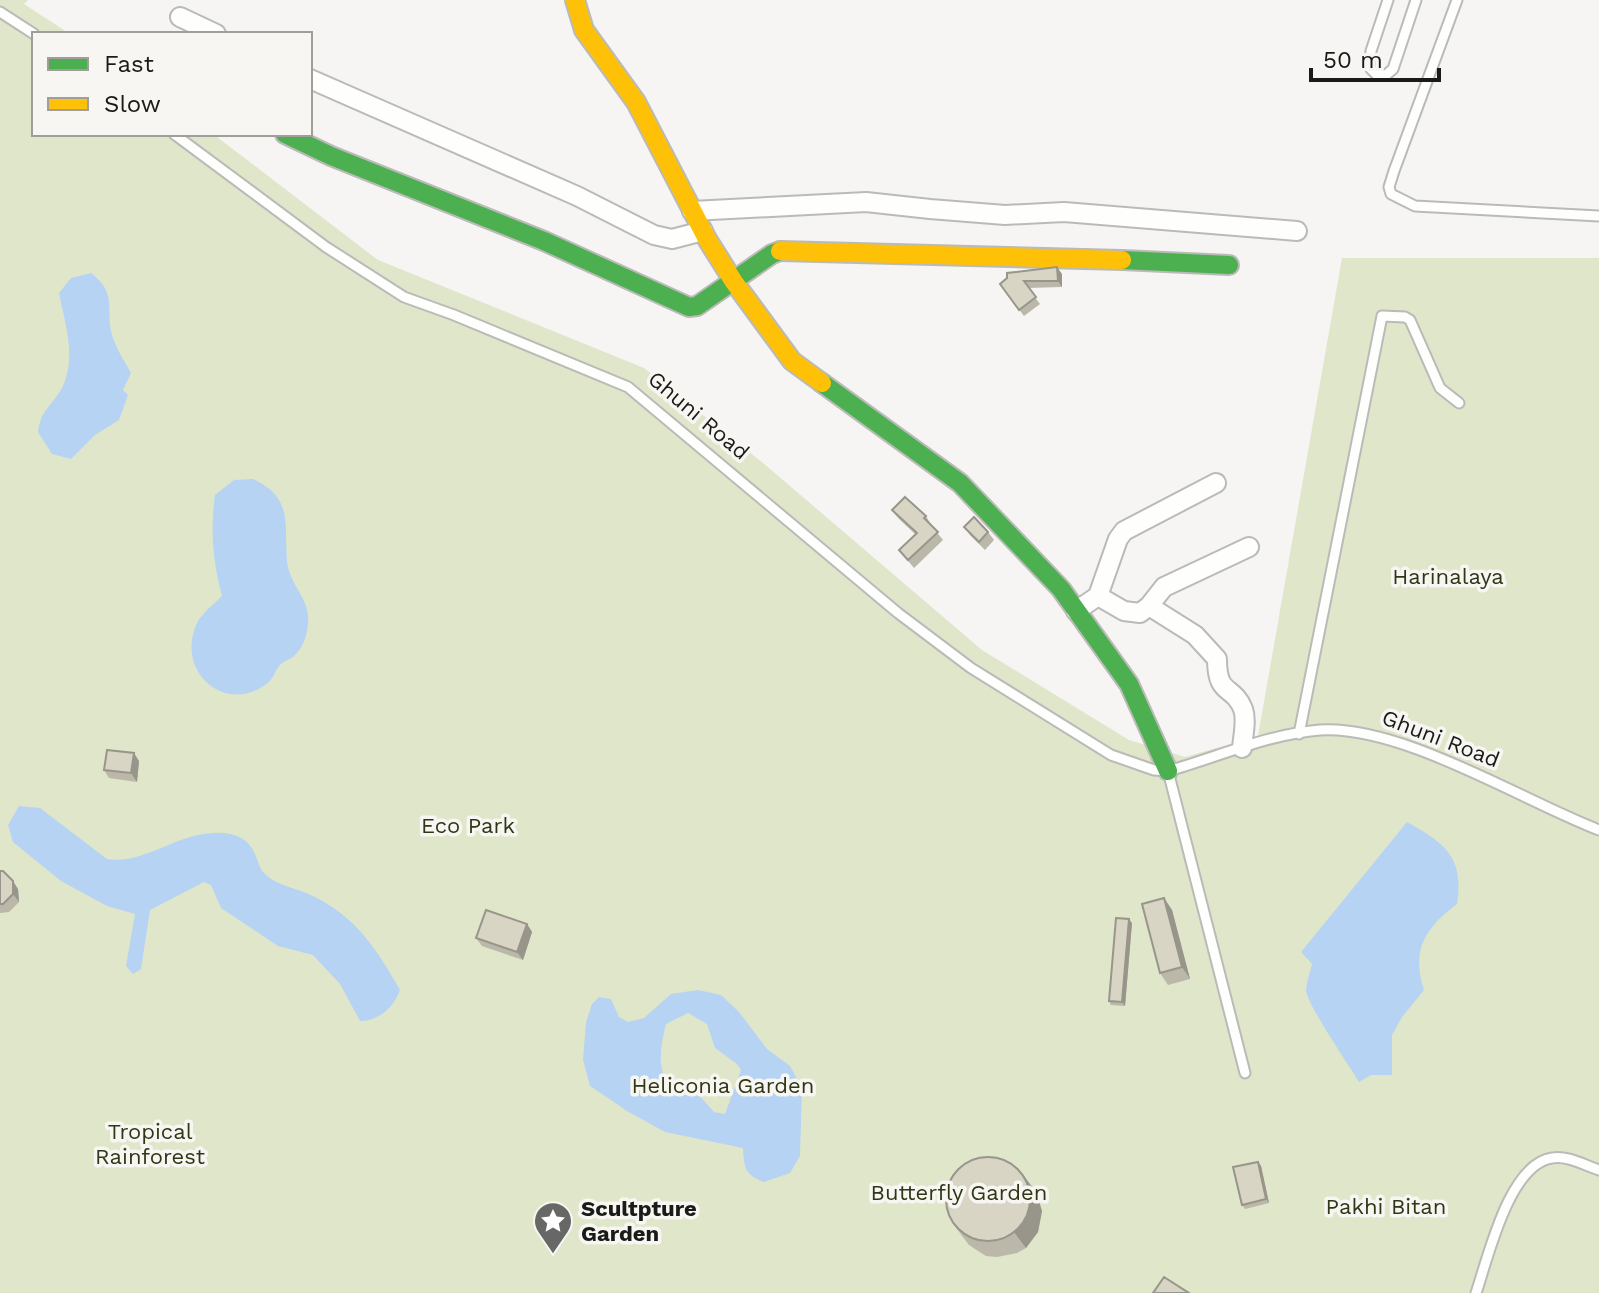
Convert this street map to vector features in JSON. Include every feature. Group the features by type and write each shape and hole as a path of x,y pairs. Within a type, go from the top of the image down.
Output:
{"street":[{"path":"575,0 584,30 636,102 705,235 733,280 799,368 960,483 1061,589 1129,684 1168,771"},
{"path":"180,17 212,32"},
{"path":"312,80 566,190 654,235 672,239 705,235"},
{"path":"289,136 331,156 544,241 683,305 697,306 780,251 1032,256 1229,265"},
{"path":"692,211 866,202 945,211 1005,215 1064,212 1297,231"},
{"path":"1076,611 1098,596 1118,539 1124,531 1216,483"},
{"path":"1098,596 1130,613 1140,613 1164,587 1249,547"},
{"path":"1149,606 1195,635 1217,659 1218,680 1242,707 1242,748"}],"lane":[{"path":"1388,0 1371,51 1370,68 1377,75 1386,75 1393,69 1416,0"},
{"path":"1457,0 1389,187 1391,194 1415,206 1599,216"},
{"path":"1,16 32,33"},
{"name":"Ghuni Road","path":"177,136 326,247 404,297 628,387 898,613 971,668 1111,755 1154,770 1168,771 1271,738 1321,730 1352,732 1434,756 1599,830"},
{"path":"1299,734 1379,318 1405,317 1410,320 1440,388 1459,403"},
{"path":"1168,771 1245,1073"},
{"path":"1476,1293 1511,1194 1535,1165 1549,1158 1563,1157 1599,1170"}],"green space":[{"name":"Eco Park","path":"0,0 28,0 24,4 67,32 32,32 32,136 216,136 378,260 644,368 763,463 982,650 1129,740 1185,757 1258,736 1342,258 1599,258 1599,1293 0,1293"}],"water":[{"path":"91,273 108,295 113,338 131,373 123,390 128,395 119,420 95,435 71,459 52,454 38,432 44,413 62,388 69,364 59,293 71,278"},
{"path":"253,479 266,486 281,504 286,524 289,570 306,607 308,624 300,649 280,665 269,682 253,692 237,694 222,692 209,684 193,658 192,641 199,619 222,596 213,546 215,495 234,480"},
{"path":"19,806 40,808 107,859 133,858 200,835 225,833 237,836 251,847 261,870 270,878 330,905 355,925 375,949 400,990 390,1007 379,1016 360,1021 340,984 313,955 278,946 221,908 211,885 204,882 150,910 141,969 133,974 126,966 135,914 107,906 61,881 13,842 8,825"},
{"path":"1407,822 1442,845 1455,863 1458,874 1457,904 1437,922 1424,941 1419,963 1424,990 1392,1035 1392,1075 1371,1075 1359,1082 1308,996 1306,989 1312,964 1301,952"},
{"path":"698,990 721,995 739,1012 767,1049 790,1066 802,1088 800,1156 790,1173 764,1182 747,1170 743,1148 665,1132 590,1086 583,1060 586,1022 592,1004 599,997 611,999 619,1017 628,1022 644,1018 671,994","holes":["688,1013 707,1024 715,1048 741,1070 725,1114 714,1112 698,1094 672,1090 661,1067 666,1024"]}],"building":[{"path":"1057,267 1058,281 1024,281 1036,297 1019,310 1000,284 1007,278 1007,273"},
{"path":"905,497 938,532 908,560 899,550 917,533 892,510"},
{"path":"974,517 988,532 979,542 964,527"},
{"path":"107,750 134,753 131,773 104,770"},
{"path":"0,871 13,881 13,894 3,904 0,904"},
{"path":"1164,898 1182,967 1160,973 1142,904"},
{"path":"486,910 527,924 517,952 476,938"},
{"path":"1116,918 1129,919 1122,1002 1109,1001"},
{"path":"988,1157 1004,1160 1018,1169 1027,1183 1030,1199 1027,1215 1018,1229 1004,1238 988,1241 972,1238 958,1229 949,1215 946,1199 949,1183 958,1169 972,1160"},
{"path":"1258,1162 1266,1199 1242,1205 1233,1167"},
{"path":"1164,1277 1189,1293 1153,1293"}],"traffic: fast":[{"path":"289,136 331,156 544,241 689,307 697,306 780,251"},
{"path":"1122,260 1229,265"},
{"path":"822,383 960,483 1061,589 1129,684 1168,771"}],"traffic: slow":[{"path":"575,0 584,30 636,102 707,239 734,282 792,361 822,383"},
{"path":"780,251 1122,260"}],"place":[{"name":"Scultpture Garden","path":"553,1255"}],"park label":[{"name":"Harinalaya","path":"1448,576"},
{"name":"Heliconia Garden","path":"723,1085"},
{"name":"Tropical Rainforest","path":"150,1144"},
{"name":"Butterfly Garden","path":"959,1192"},
{"name":"Pakhi Bitan","path":"1386,1206"}]}
